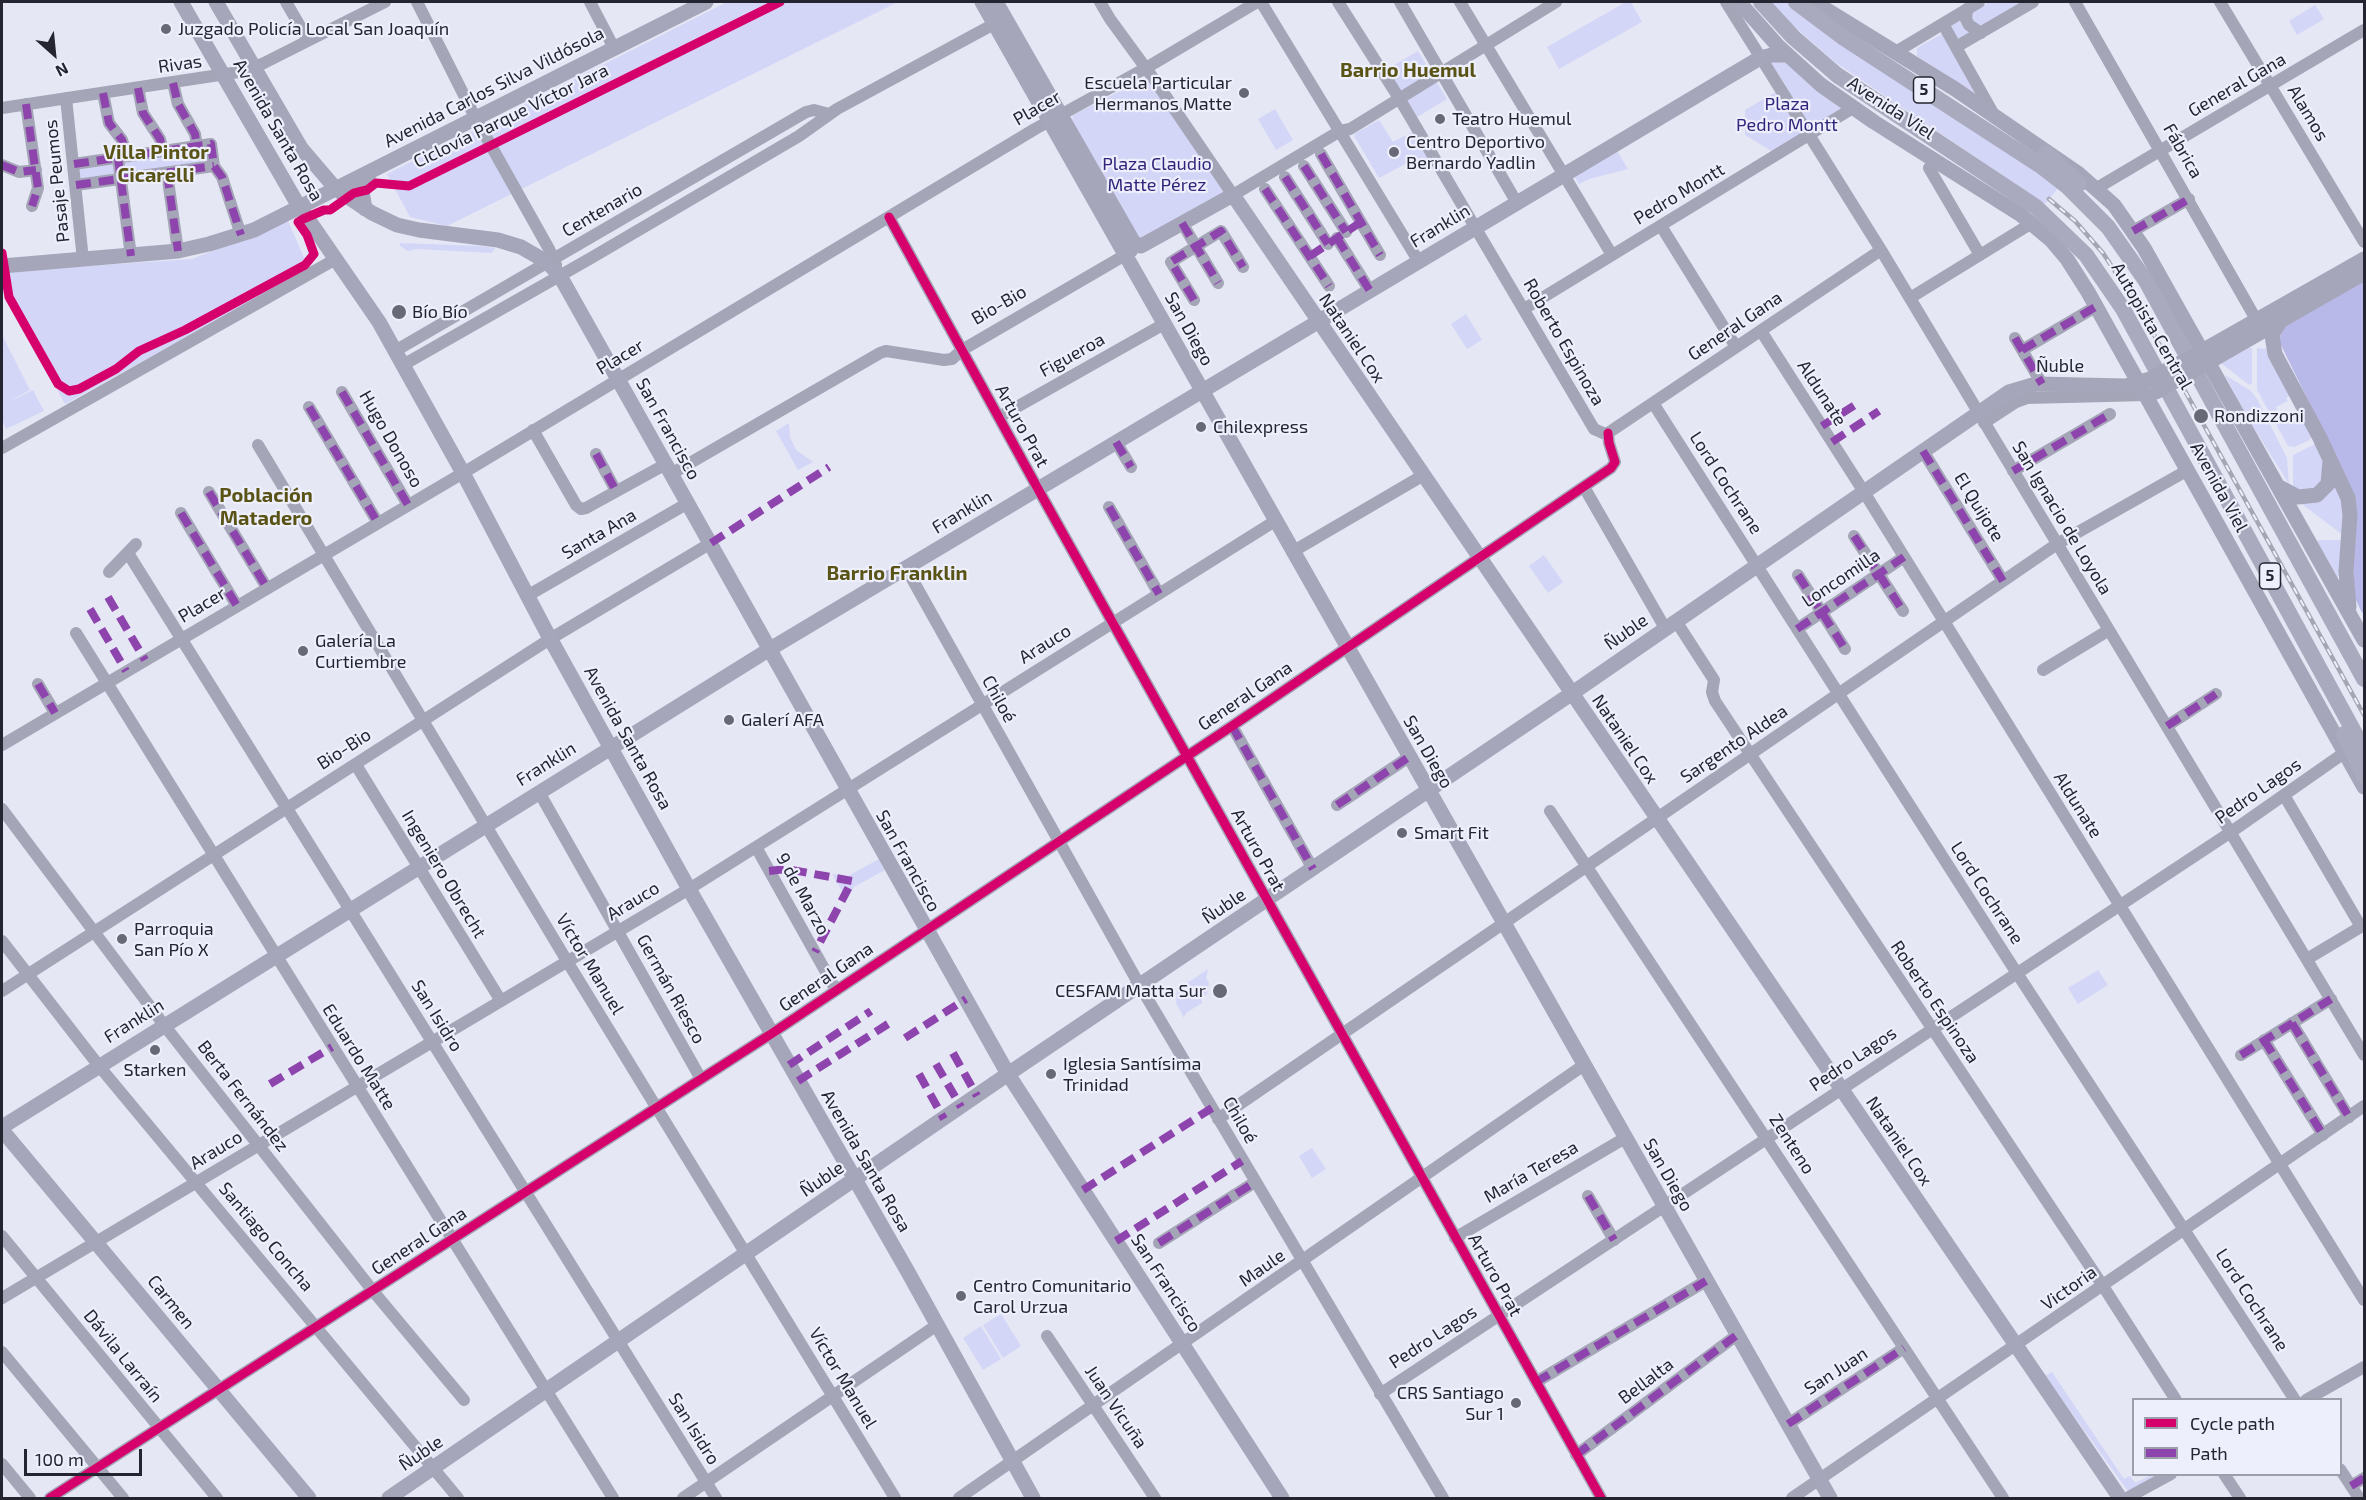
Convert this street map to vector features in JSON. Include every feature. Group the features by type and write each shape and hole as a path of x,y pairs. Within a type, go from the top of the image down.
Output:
{"highway":[{"name":"Autopista Central","path":"1796,2 1826,26 2054,176 2126,236 2146,281 2364,679"},
{"name":"Autopista Central","path":"1761,4 1793,37 1837,75 2036,207 2086,255 2123,309 2364,750"},
{"path":"2046,153 2126,236"},
{"path":"2349,650 2364,670"},
{"path":"2313,655 2335,715 2364,776"}],"main road":[{"name":"Avenida Santa Rosa","path":"181,2 300,207 334,260 374,315 403,365 463,472 550,639 689,889 937,1324 1033,1498"},
{"name":"Avenida Santa Rosa","path":"216,2 301,148 336,189 365,209 407,228 510,243 531,252 555,267"},
{"name":"Avenida Carlos Silva Vildósola","path":"2,266 178,251 241,235 314,201 706,2"},
{"name":"San Diego","path":"982,2 1134,243 1141,246"},
{"name":"San Diego","path":"996,2 1125,255 1201,392 1830,1498"},
{"name":"Avenida Viel","path":"1739,2 1787,55 1821,85 1853,108 2010,207 2032,223 2067,259 2097,306 2124,357 2148,387 2188,470 2364,787"},
{"path":"1814,2 1955,89 2097,188 2281,488 2364,640"},
{"name":"Franklin","path":"2,1128 99,1065 770,649 1760,58 1787,55"},
{"path":"314,201 321,187 320,172"},
{"path":"365,209 362,191 370,172"},
{"name":"Bio-Bio","path":"1141,246 1233,195"},
{"name":"Nataniel Cox","path":"1233,195 1570,694 2120,1498"},
{"path":"2201,359 2257,321 2364,259"},
{"name":"San Francisco","path":"555,267 1008,1074 1282,1498"},
{"path":"2201,359 2247,340 2364,273"},
{"path":"2278,323 2272,335 2275,354 2346,490 2350,506 2346,571 2350,613"},
{"path":"2247,340 2265,345 2275,354"},
{"path":"2102,385 2120,373 2124,357"},
{"name":"Ñuble","path":"389,1498 1864,492 1923,452 1981,418 2009,392 2042,384 2148,387 2201,359"},
{"path":"2281,488 2303,497 2321,492 2327,487 2330,479 2330,458"},
{"name":"Carmen","path":"2,1128 309,1498"}],"street":[{"path":"286,2 308,40"},
{"name":"Rivas","path":"2,108 224,76 254,67 385,2"},
{"name":"San Francisco","path":"417,2 555,267"},
{"path":"590,2 614,48"},
{"name":"Nataniel Cox","path":"1100,2 1233,195"},
{"path":"1259,2 1419,262"},
{"name":"Placer","path":"2,745 1055,118 1259,2"},
{"name":"Roberto Espinoza","path":"1338,2 1397,96 1594,429 1608,433"},
{"path":"1400,2 1517,203"},
{"path":"1460,2 1612,255"},
{"name":"Bio-Bio","path":"1233,195 1479,45 1486,44 1556,2"},
{"name":"San Ignacio de Loyola","path":"1726,2 1881,250 2364,1055"},
{"path":"1824,2 1834,15"},
{"path":"1894,53 1980,2"},
{"path":"1956,47 2032,2"},
{"name":"Fábrica","path":"2075,2 2257,321"},
{"name":"Alamos","path":"2220,2 2364,242"},
{"path":"1967,9 1966,19 1969,25 1981,33"},
{"name":"Centenario","path":"395,351 799,136 829,114 994,24"},
{"path":"1943,24 1996,118"},
{"name":"General Gana","path":"2097,188 2364,30"},
{"path":"173,83 178,104 195,134 197,146"},
{"path":"138,88 142,113 160,139 163,151"},
{"path":"103,93 109,123 122,140 123,157 120,179 131,256"},
{"name":"Pasaje Peumos","path":"66,98 83,260"},
{"path":"26,104 39,188 32,206"},
{"name":"Pedro Montt","path":"1524,309 1853,108"},
{"name":"Centenario","path":"403,365 555,267 806,112 814,110 829,114"},
{"path":"74,164 211,144 214,166 222,177 241,235"},
{"path":"1321,154 1380,255"},
{"path":"2,165 20,172 36,170"},
{"path":"1304,165 1337,238 1370,291"},
{"path":"76,185 214,166"},
{"path":"1929,168 1980,255"},
{"path":"167,172 178,251"},
{"path":"1285,177 1337,238"},
{"path":"1265,189 1329,286"},
{"path":"2126,236 2189,199"},
{"name":"Arturo Prat","path":"889,217 1038,489 1601,1498"},
{"path":"1310,256 1361,222"},
{"path":"1182,223 1218,283"},
{"path":"1910,298 2032,223"},
{"path":"1661,226 1736,347"},
{"path":"1194,300 1171,262 1221,231 1243,267"},
{"name":"Bio-Bio","path":"533,430 579,508 585,509 616,491 668,469 880,353 886,351 952,359 962,350 1141,246"},
{"name":"General Gana","path":"50,1498 771,1034 1584,487 1616,462 1608,433 1881,250"},
{"path":"2,447 334,260"},
{"path":"2022,350 2097,306"},
{"name":"Figueroa","path":"999,417 1164,324"},
{"name":"Aldunate","path":"1761,331 1864,492 2364,1300"},
{"path":"2015,338 2042,384"},
{"name":"Ñuble","path":"1981,418 2027,398 2148,387"},
{"name":"Hugo Donoso","path":"342,392 408,505"},
{"name":"Lord Cochrane","path":"1653,403 2017,972 2294,1398"},
{"path":"309,407 378,523"},
{"path":"2013,471 2110,414"},
{"path":"1116,442 1131,467"},
{"name":"Víctor Manuel","path":"258,445 567,962 895,1498"},
{"name":"El Quijote","path":"1923,452 2003,581"},
{"path":"596,454 616,491"},
{"name":"Sargento Aldea","path":"1218,1119 2057,544 2188,470"},
{"path":"1292,552 1422,476"},
{"name":"Roberto Espinoza","path":"1584,487 1670,625 1712,677 1713,698 2175,1398"},
{"path":"209,492 267,588"},
{"name":"Santa Ana","path":"527,596 688,503"},
{"path":"1109,507 1159,594"},
{"path":"181,513 237,606"},
{"name":"Arauco","path":"2,1298 689,889 1275,521"},
{"path":"1854,536 1903,611"},
{"name":"Bio-Bio","path":"2,991 550,639 711,543"},
{"name":"San Isidro","path":"109,572 132,549 181,639 716,1498"},
{"name":"Loncomilla","path":"1797,628 1904,558"},
{"name":"Chiloé","path":"906,568 1140,986 1443,1498"},
{"path":"1798,575 1845,649"},
{"path":"2043,670 2109,630"},
{"name":"Eduardo Matte","path":"76,633 613,1498"},
{"path":"38,684 55,713"},
{"path":"2167,726 2216,694"},
{"path":"1232,726 1313,869"},
{"name":"Pedro Lagos","path":"1380,1394 2231,832 2344,753"},
{"path":"1337,805 1409,757"},
{"name":"Ingeniero Obrecht","path":"356,765 501,1001"},
{"name":"Germán Riesco","path":"539,792 701,1079"},
{"path":"2284,795 2363,926 2307,959"},
{"name":"Berta Fernández","path":"2,808 164,1025 373,1291 464,1400"},
{"name":"Zenteno","path":"1550,811 2003,1498"},
{"name":"9 de Marzo","path":"756,847 836,990"},
{"name":"Santiago Concha","path":"2,941 99,1065 458,1498"},
{"path":"2241,1055 2331,999"},
{"path":"2292,1023 2349,1117"},
{"path":"2264,1040 2323,1135"},
{"name":"Maule","path":"959,1498 1302,1263 1584,1065"},
{"name":"Victoria","path":"1792,1498 2364,1106"},
{"name":"María Teresa","path":"1455,1238 1625,1138"},
{"path":"1159,1243 1255,1182"},
{"path":"1588,1196 1614,1240"},
{"name":"Dávila Larraín","path":"2,1236 218,1498"},
{"path":"1536,1382 1706,1281"},
{"path":"683,1498 937,1324"},
{"name":"Bellalta","path":"1576,1455 1737,1335"},
{"name":"Juan Vicuña","path":"1047,1336 1155,1498"},
{"name":"San Juan","path":"1788,1424 1904,1348"},
{"path":"2,1352 123,1498"},
{"path":"2310,1398 2364,1367"},
{"path":"2,1464 30,1498"},
{"path":"2342,1472 2359,1498"},
{"path":"2127,1498 2167,1476"},
{"path":"2225,1476 2240,1498"},
{"path":"2351,1486 2364,1478"}],"green space":[{"path":"727,2 898,2 447,226 410,217 387,174"},
{"path":"1626,2 1631,2 1642,22 1559,69 1547,47"},
{"path":"1772,2 1788,2 2059,187 2045,204 1835,62 1790,23"},
{"path":"1989,2 2029,2 1960,43 1950,25"},
{"path":"2315,5 2324,19 2297,35 2289,21"},
{"path":"1942,34 1976,91 1973,92 1917,56 1917,48"},
{"path":"1418,51 1447,99 1414,119 1384,71"},
{"name":"Plaza Pedro Montt","path":"1769,61 1788,62 1845,107 1773,152 1745,135 1745,110 1786,86"},
{"name":"Plaza Claudio Matte Pérez","path":"1144,79 1150,82 1225,189 1223,194 1144,238 1137,238 1072,121 1073,115"},
{"path":"1275,109 1293,140 1276,150 1258,119"},
{"name":"Centro Deportivo Bernardo Yadlin","path":"1379,120 1393,142 1412,132 1431,162 1414,171 1409,162 1379,178 1354,136"},
{"path":"210,146 212,164 81,182 79,164"},
{"path":"1617,151 1628,169 1589,179 1579,184 1574,176"},
{"path":"288,221 309,269 65,404 2,289 2,272 192,259"},
{"path":"400,243 495,248 492,253 416,249 408,251 400,246"},
{"path":"1466,314 1482,340 1467,349 1451,324"},
{"path":"2,335 30,390 4,404 33,390 44,411 6,429 2,419"},
{"path":"2252,348 2252,383 2249,385 2221,363"},
{"path":"2257,348 2267,349 2291,395 2286,398 2288,401 2276,407 2283,421 2298,414 2307,424 2312,437 2308,441 2294,447 2288,446 2257,390"},
{"path":"2225,375 2251,391 2257,399 2287,458 2289,484 2245,414"},
{"path":"789,423 790,437 796,450 813,462 798,470 776,431"},
{"path":"2315,444 2327,466 2322,487 2293,490 2293,455"},
{"path":"2338,483 2344,505 2342,533 2298,501"},
{"path":"2319,540 2341,540 2339,576 2337,577 2317,542"},
{"path":"1544,555 1563,582 1548,593 1529,566"},
{"path":"879,859 885,870 854,887 847,900 832,874 848,876"},
{"path":"1208,969 1207,994 1202,997 1202,1003 1186,1013 1184,1018 1176,1003 1177,990"},
{"path":"2098,970 2108,985 2078,1004 2068,988"},
{"path":"1312,1148 1326,1169 1312,1178 1299,1156"},
{"path":"1001,1314 1021,1346 1003,1358 983,1325"},
{"path":"981,1326 1001,1359 983,1370 963,1338"},
{"path":"2052,1372 2124,1479 2130,1476 2135,1483 2149,1476 2162,1476 2130,1494 2045,1376"}],"shaded area":[{"path":"2364,280 2364,611 2362,613 2355,598 2347,480 2279,341 2283,328"}],"railway":[{"path":"2049,199 2075,221 2103,253 2142,313 2364,715"}],"marked path":[{"path":"173,83 178,104 195,134 197,146"},
{"path":"138,88 143,113 160,139 163,151"},
{"path":"103,93 109,123 122,140 127,156"},
{"path":"26,104 38,188 32,206"},
{"path":"74,164 211,144 214,166 222,177 241,235"},
{"path":"1321,154 1380,255"},
{"path":"118,158 131,256"},
{"path":"2,165 19,172 36,170"},
{"path":"76,185 214,166"},
{"path":"1304,166 1346,232"},
{"path":"167,173 178,251"},
{"path":"1285,177 1328,244"},
{"path":"1265,189 1329,286"},
{"path":"2133,231 2189,199"},
{"path":"1310,256 1361,222"},
{"path":"1182,223 1218,283"},
{"path":"1194,300 1171,262 1221,231 1243,267"},
{"path":"1337,238 1370,291"},
{"path":"2022,350 2097,306"},
{"path":"2015,338 2042,384"},
{"path":"342,392 408,505"},
{"path":"1822,426 1858,403"},
{"path":"309,407 378,523"},
{"path":"1832,442 1879,411"},
{"path":"2013,471 2110,414"},
{"path":"1116,442 1131,467"},
{"path":"1923,451 2003,581"},
{"path":"596,454 616,491"},
{"path":"711,543 829,467"},
{"path":"209,492 267,588"},
{"path":"1109,507 1159,594"},
{"path":"181,513 237,606"},
{"path":"1854,536 1903,611"},
{"path":"1797,629 1904,557"},
{"path":"1798,575 1845,649"},
{"path":"108,597 145,660"},
{"path":"90,609 126,671"},
{"path":"38,684 55,713"},
{"path":"2167,726 2216,694"},
{"path":"1232,726 1313,869"},
{"path":"1337,805 1409,757"},
{"path":"769,871 787,869 852,881 815,952"},
{"path":"905,1038 966,999"},
{"path":"2241,1055 2331,999"},
{"path":"789,1065 871,1011"},
{"path":"2292,1023 2349,1117"},
{"path":"798,1081 888,1024"},
{"path":"2264,1040 2323,1135"},
{"path":"270,1084 332,1047"},
{"path":"953,1053 977,1096"},
{"path":"936,1064 961,1107"},
{"path":"919,1074 944,1119"},
{"path":"1083,1190 1212,1108"},
{"path":"1116,1241 1242,1161"},
{"path":"1159,1243 1255,1182"},
{"path":"1588,1196 1614,1240"},
{"path":"1536,1382 1706,1281"},
{"path":"1576,1455 1737,1335"},
{"path":"1788,1424 1904,1348"},
{"path":"2351,1486 2364,1478"}],"cycle path":[{"name":"Ciclovía Parque Víctor Jara","path":"2,253 9,297 58,384 69,391 79,389 116,369 139,351 185,330 305,265 314,254 307,235 298,222 303,219 324,210 330,210 354,193 367,190 376,183 409,186 780,2"},
{"path":"889,217 1038,489 1601,1498"},
{"path":"50,1498 771,1034 1232,726 1611,468 1615,462 1608,433"}],"place":[{"name":"Juzgado Policía Local San Joaquín","path":"166,29"},
{"name":"Escuela Particular Hermanos Matte","path":"1244,93"},
{"name":"Teatro Huemul","path":"1440,119"},
{"name":"Centro Deportivo Bernardo Yadlin","path":"1394,152"},
{"name":"Bío Bío","path":"399,312"},
{"name":"Rondizzoni","path":"2201,416"},
{"name":"Chilexpress","path":"1201,427"},
{"name":"Galería La Curtiembre","path":"303,651"},
{"name":"Galerí AFA","path":"729,720"},
{"name":"Smart Fit","path":"1402,833"},
{"name":"Parroquia San Pío X","path":"122,939"},
{"name":"CESFAM Matta Sur","path":"1220,991"},
{"name":"Starken","path":"155,1050"},
{"name":"Iglesia Santísima Trinidad","path":"1051,1074"},
{"name":"Centro Comunitario Carol Urzua","path":"961,1296"},
{"name":"CRS Santiago Sur 1","path":"1516,1403"}],"district":[{"name":"Barrio Huemul","path":"1408,70"},
{"name":"Villa Pintor Cicarelli","path":"156,164"},
{"name":"Población Matadero","path":"266,506"},
{"name":"Barrio Franklin","path":"897,573"}]}
